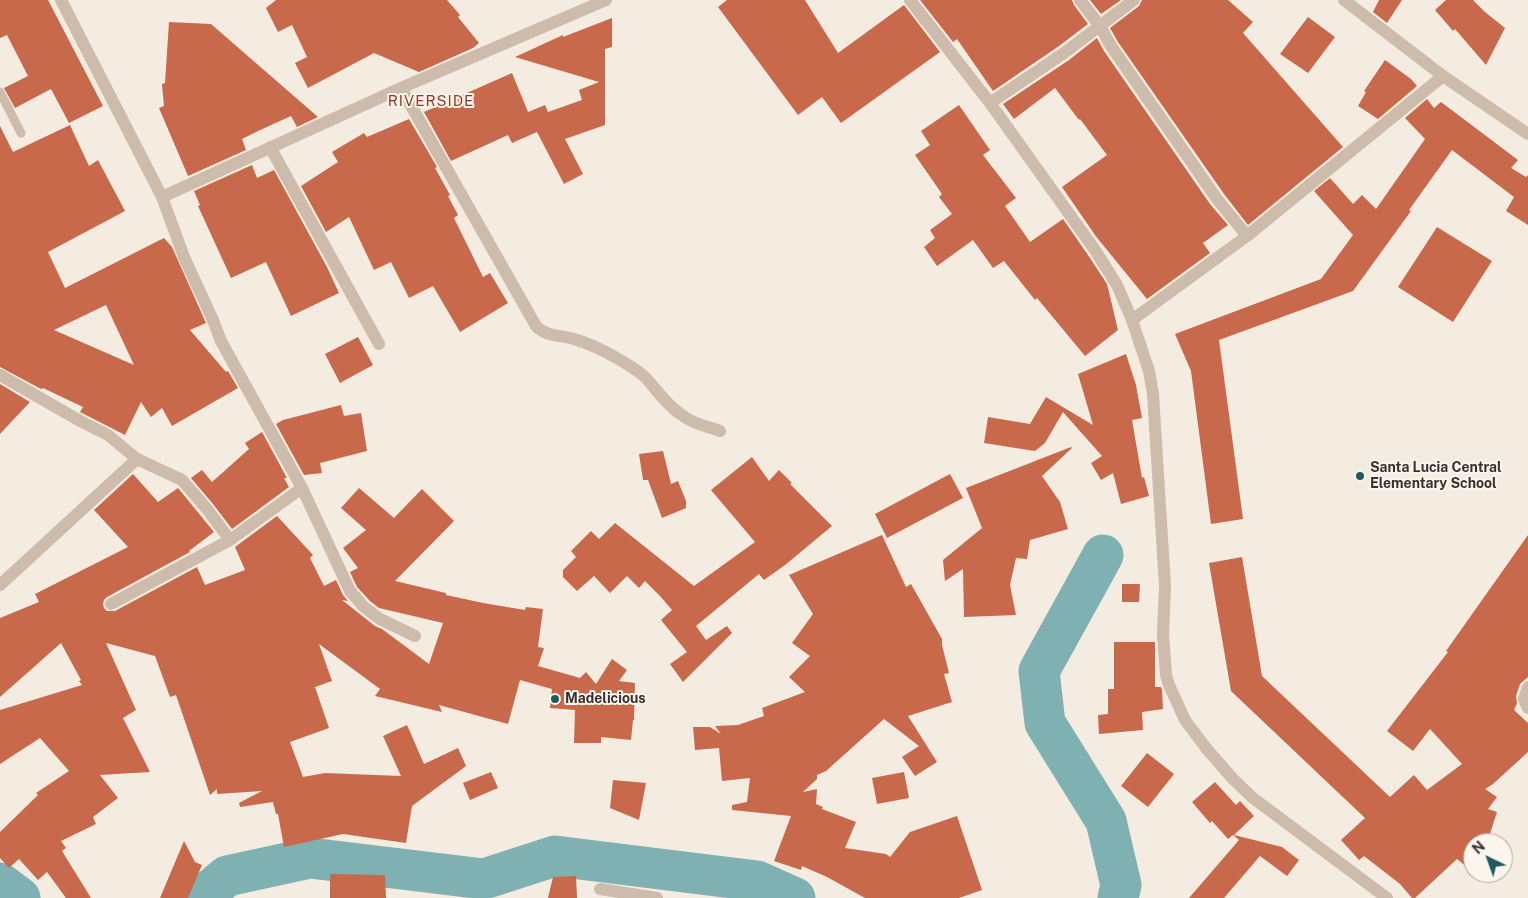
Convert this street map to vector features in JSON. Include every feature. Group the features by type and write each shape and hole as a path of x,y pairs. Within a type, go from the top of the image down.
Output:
{"street":[{"path":"61,0 162,197 184,257 221,342 302,488 350,591 364,607 380,618 415,636"},
{"path":"162,197 401,88 606,0"},
{"path":"910,0 990,103 1095,250 1117,285 1132,320 1149,371 1153,394 1165,585 1163,634 1166,675 1169,686 1186,720 1206,748 1233,779 1253,798 1387,898"},
{"path":"1080,0 1100,26 1217,199 1247,236"},
{"path":"990,103 1134,0"},
{"path":"1344,0 1443,76 1528,134"},
{"path":"1132,320 1247,236 1443,76"},
{"path":"401,88 540,330 551,335 577,340 635,368 646,378 666,403 679,414 691,422 720,431"},
{"path":"270,147 379,344"},
{"path":"0,375 108,435 138,459 182,480 230,540"},
{"path":"0,585 138,459"},
{"path":"111,604 230,540 302,488"},
{"path":"1528,687 1524,699 1528,708"},
{"path":"600,889 657,898"}],"lane":[{"path":"0,92 21,134"}],"building":[{"path":"0,0 48,0 103,106 69,123 51,89 15,108 4,88 28,76 7,35 0,38"},
{"path":"276,0 447,0 479,43 473,48 419,72 374,53 308,88 295,63 307,57 292,25 278,32 266,8"},
{"path":"727,0 805,0 838,53 904,5 940,52 841,123 822,97 798,115 718,7"},
{"path":"920,0 1072,0 1088,24 993,91 957,39 953,42"},
{"path":"1090,0 1121,0 1101,14"},
{"path":"1142,0 1228,0 1253,22 1243,33 1343,147 1248,225 1224,194 1110,28 1139,6"},
{"path":"1379,0 1402,0 1387,23 1373,12"},
{"path":"1446,0 1473,0 1505,28 1486,65 1455,29 1453,31 1435,10"},
{"path":"1308,17 1335,37 1308,73 1280,54"},
{"path":"612,18 612,47 605,49 605,125 565,139 583,174 564,184 537,132 512,143 508,135 451,161 424,112 512,73 528,112 545,105 548,112 582,100 579,90 599,82 515,57 563,35 563,37"},
{"path":"169,22 211,24 318,117 297,127 291,116 242,139 246,150 188,176 159,108 164,106 162,84 165,83"},
{"path":"1097,38 1104,51 1210,204 1228,225 1203,243 1210,253 1147,299 1094,234 1062,187 1107,155 1055,88 1014,119 1003,104 1069,60"},
{"path":"1385,60 1411,79 1417,86 1378,119 1358,106 1366,92 1364,91"},
{"path":"1427,99 1434,108 1441,102 1518,160 1511,168 1526,177 1528,175 1528,225 1506,211 1514,197 1452,150 1353,291 1219,340 1243,519 1211,524 1191,371 1175,334 1321,279 1353,235 1314,191 1330,178 1353,204 1362,195 1376,209 1425,139 1405,118"},
{"path":"959,105 990,150 983,155 1016,198 1005,206 1030,242 1063,219 1107,284 1118,330 1085,356 1037,298 1035,300 1004,261 993,268 973,240 937,266 924,247 935,238 930,230 952,214 939,197 942,194 915,155 930,145 921,131"},
{"path":"409,119 437,167 435,168 450,195 448,196 458,215 454,218 483,277 490,273 508,303 460,332 433,286 409,298 391,262 374,270 349,217 326,232 301,186 338,162 332,152 364,133 367,137"},
{"path":"70,125 89,166 98,160 125,211 48,252 65,288 164,238 172,247 206,323 190,330 226,372 228,371 238,388 172,426 162,408 151,417 141,402 125,435 80,412 83,407 43,388 41,389 0,367 0,126 13,152","holes":["106,305 134,365 54,330"]},
{"path":"252,165 257,178 274,170 327,267 339,293 291,316 266,262 231,278 198,206 200,205 194,191"},
{"path":"1437,227 1492,261 1453,322 1398,287"},
{"path":"358,337 373,365 340,383 325,354"},
{"path":"1126,354 1136,385 1142,418 1132,420 1142,478 1144,477 1149,496 1121,504 1113,473 1101,480 1091,463 1102,456 1063,412 1045,443 1035,451 984,443 988,417 1030,424 1046,397 1093,425 1078,374"},
{"path":"0,384 30,402 0,434"},
{"path":"341,405 344,416 361,413 367,451 320,463 322,473 304,475 276,424 283,420"},
{"path":"262,432 287,478 284,478 289,487 232,529 191,478 202,470 212,482 249,449 245,443"},
{"path":"1071,447 1042,476 1060,502 1068,529 1030,540 1027,559 1016,558 1010,585 1016,615 964,617 963,569 945,581 943,560 982,528 966,488"},
{"path":"663,451 671,484 678,481 686,501 686,508 662,518 648,480 643,480 639,454"},
{"path":"752,457 769,481 779,470 792,483 790,484 832,526 764,580 759,574 696,626 706,640 727,626 732,633 683,682 670,664 687,652 661,620 672,610 645,581 639,588 627,576 610,593 594,576 577,591 563,577 563,570 576,557 571,551 591,531 599,539 615,523 694,586 755,542 711,490"},
{"path":"133,474 158,502 178,488 214,532 190,552 107,597 103,604 107,611 115,611 197,567 205,585 245,570 235,547 277,516 313,555 310,558 324,586 336,580 348,601 342,600 429,664 443,623 379,608 357,587 350,572 358,568 343,548 366,530 341,508 359,488 394,518 422,489 454,521 395,581 483,603 525,610 526,607 543,609 538,647 544,648 538,666 580,678 586,672 596,684 612,659 627,670 619,681 635,683 634,720 631,740 601,737 601,743 574,743 575,710 550,708 552,689 520,680 508,724 439,705 442,712 375,696 380,689 319,644 332,681 315,687 329,728 290,742 303,777 325,773 401,776 383,736 407,725 424,764 458,748 466,766 412,806 406,843 343,834 284,847 278,814 276,814 273,802 240,807 239,803 262,791 217,794 217,789 210,795 176,695 170,697 155,656 106,643 136,710 123,718 150,772 100,775 118,798 93,817 96,824 61,841 66,848 62,851 91,898 66,898 47,872 38,880 19,859 9,868 0,858 0,832 38,795 36,793 69,771 40,738 0,764 0,710 82,685 61,643 0,697 0,618 39,602 35,594 128,547 94,510"},
{"path":"950,474 963,498 887,538 875,514"},
{"path":"882,535 906,587 911,584 942,639 949,673 944,674 952,702 908,716 937,762 915,776 902,757 919,746 884,719 826,771 817,775 817,779 803,792 817,789 816,804 823,807 822,809 856,822 845,848 886,854 890,857 910,832 957,816 982,890 959,898 865,898 827,877 802,866 801,870 774,861 791,816 732,810 732,805 747,802 750,778 722,781 719,748 695,750 693,727 710,727 721,734 715,726 738,725 764,716 762,708 805,692 789,677 810,656 792,643 813,614 789,575"},
{"path":"1528,535 1528,677 1520,684 1514,710 1528,723 1528,752 1485,789 1497,797 1488,809 1497,812 1490,833 1463,833 1463,864 1457,859 1415,898 1412,898 1400,884 1364,856 1359,860 1341,840 1365,818 1231,691 1209,563 1242,557 1262,676 1390,797 1414,775 1427,790 1462,764 1430,729 1413,751 1387,731 1448,652 1446,651"},
{"path":"1122,584 1140,584 1139,602 1122,602"},
{"path":"1114,642 1155,642 1155,687 1161,687 1163,709 1142,712 1143,730 1099,734 1098,715 1108,714 1108,689 1114,689"},
{"path":"1147,753 1174,774 1148,807 1121,786"},
{"path":"491,772 498,788 470,800 463,783"},
{"path":"904,772 909,798 877,804 872,778"},
{"path":"613,780 646,783 639,820 610,808"},
{"path":"1215,782 1236,805 1240,801 1254,816 1234,835 1282,847 1299,860 1287,876 1260,856 1224,898 1189,898 1239,840 1233,835 1228,839 1212,821 1210,823 1192,802"},
{"path":"184,841 195,862 202,865 188,898 160,898"},
{"path":"330,874 385,875 386,898 330,898"},
{"path":"576,876 577,898 548,898 553,877"}],"waterway":[{"path":"1103,555 1039,671 1045,723 1106,821 1121,885 1118,898"},
{"path":"208,898 209,891 227,876 310,858 484,879 555,856 757,881 795,898"},
{"path":"0,883 20,898"}],"place":[{"name":"Santa Lucia Central Elementary School","path":"1360,476"},
{"name":"Madelicious","path":"555,699"}],"district":[{"name":"RIVERSIDE","path":"431,101"}]}
